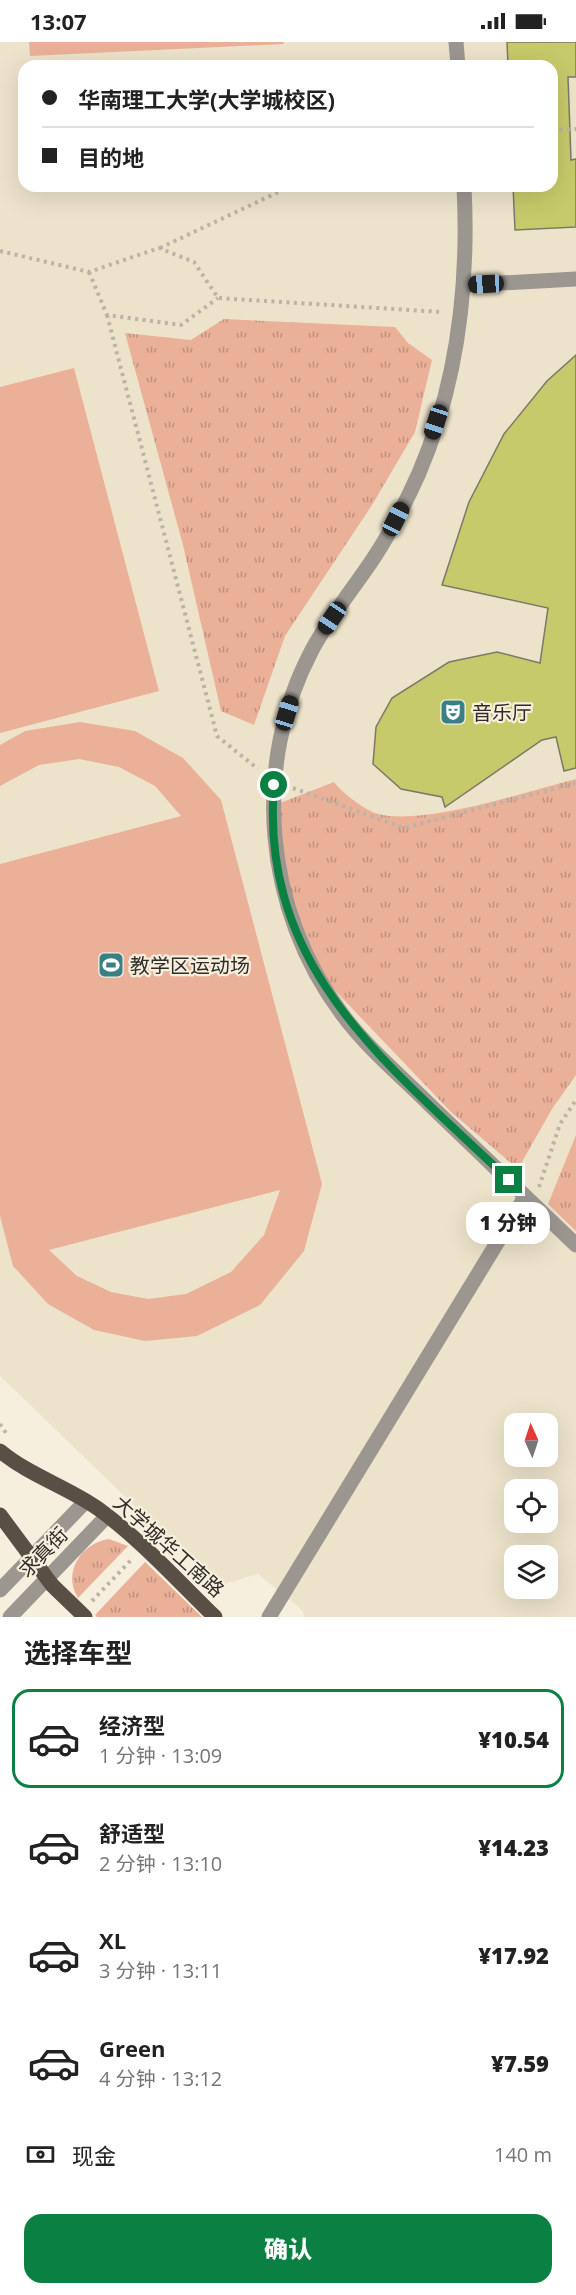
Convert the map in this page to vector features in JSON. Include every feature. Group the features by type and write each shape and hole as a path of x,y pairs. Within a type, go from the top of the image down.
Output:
{"main road":[{"name":"大学城华工南路","path":"0,1451 33,1474 86,1501 107,1516 215,1617"},
{"path":"0,1515 46,1579 86,1612"}],"street":[{"path":"456,42 458,60"},
{"path":"464,192 466,244 464,285 452,368 420,470 384,540 321,634 296,685 284,726 275,771 275,832 278,866 295,929 316,973 341,1013 376,1052 532,1193 576,1245"},
{"path":"464,285 576,279"},
{"path":"269,1617 532,1193"},
{"name":"求真街","path":"0,1590 86,1501"},
{"name":"求真街","path":"10,1617 107,1516"}],"path":[{"path":"558,130 576,129"},
{"path":"0,251 89,273 159,248 278,192"},
{"path":"159,248 194,262 218,298"},
{"path":"89,273 107,315 217,736 261,772"},
{"path":"107,315 181,325 218,298 452,313"},
{"path":"292,788 404,828 576,783"},
{"path":"532,1193 560,1124 576,1100"},
{"path":"86,1612 137,1554"}],"shaded area":[{"path":"0,42 576,42 576,1617 304,1617 303,1611 258,1574 218,1586 0,1376"}],"green space":[{"path":"29,42 283,42 284,44 30,56"},
{"path":"224,319 395,327 408,343 432,360 415,432 372,505 285,636 254,725 221,711 183,545 125,333 191,340"},
{"path":"74,368 159,691 0,733 0,387"},
{"name":"教学区运动场","path":"80,722 135,731 183,758 221,800 322,1184 304,1251 260,1305 197,1336 145,1341 94,1330 48,1304 13,1266 0,1216 0,864 181,816 155,786 119,767 79,759 39,765 0,786 0,745 25,731","holes":["280,1190 264,1235 231,1272 186,1294 148,1299 111,1292 77,1276 49,1250"]},
{"path":"576,779 576,1075 552,1109 518,1169 450,1111 325,980 284,886 280,803 334,782 354,801 378,814 422,815 476,806"},
{"path":"576,1135 576,1231 548,1204"},
{"path":"109,1539 128,1546 78,1598 72,1579 77,1561 90,1546"},
{"path":"145,1562 202,1617 97,1617 95,1615"}],"building":[{"path":"507,42 576,42 576,77 568,77 571,160 576,159 576,227 515,230 513,192 558,192 558,60 508,60"},
{"path":"576,355 576,768 564,771 556,737 542,740 445,807 442,797 401,789 373,764 376,727 392,698 449,662 497,652 540,663 548,608 442,585 469,502 504,434 547,381"}],"place":[{"name":"音乐厅","path":"453,712"},
{"name":"教学区运动场","path":"111,965"}],"route":[{"path":"274,785 278,866 285,897 295,929 328,994 365,1041 509,1180"}]}
